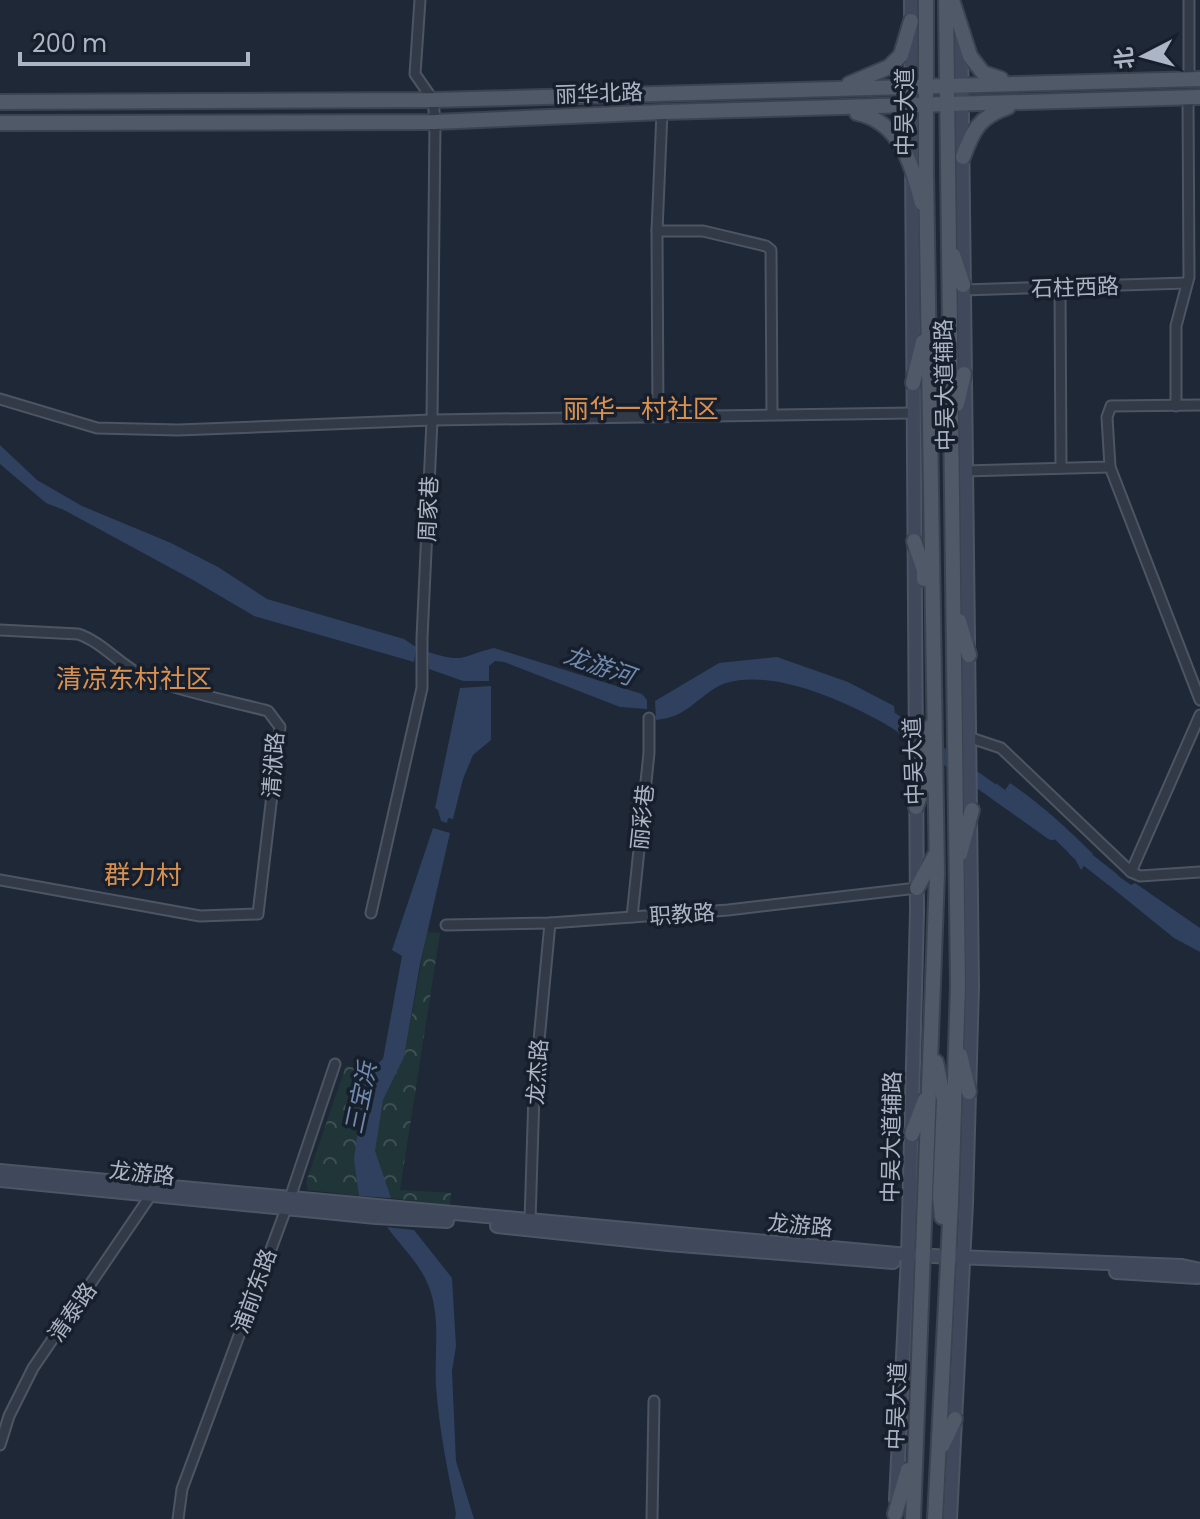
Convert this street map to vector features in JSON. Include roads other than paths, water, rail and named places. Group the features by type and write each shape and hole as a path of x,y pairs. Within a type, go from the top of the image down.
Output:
{"main road":[{"path":"911,0 918,21 933,45 940,44 946,20"},
{"name":"中吴大道","path":"913,1519 921,1322 916,1259 930,1089 937,899 937,851 926,740 933,718 931,531 927,220 919,170 918,106 918,21 926,0"},
{"path":"949,0 970,56 983,73 1013,83"},
{"name":"中吴大道","path":"935,1519 955,1260 951,1203 956,1037 953,757 962,653 959,592 952,560 950,465 948,174 954,85 946,20 949,0"},
{"path":"954,85 961,30 960,0"},
{"path":"832,89 865,79 889,67 901,55 918,21"},
{"name":"丽华北路","path":"0,102 433,100 1195,80"},
{"name":"丽华北路","path":"0,123 435,122 662,112 1194,97"},
{"path":"963,157 972,134 983,119 1018,104"},
{"name":"中吴大道辅路","path":"954,105 963,157 965,471 962,653 971,738 972,810"},
{"path":"837,109 870,116 887,126 898,137 919,170 933,147 939,146 948,174"},
{"name":"中吴大道辅路","path":"919,170 913,383 914,541 926,740"},
{"path":"948,243 963,288"},
{"path":"913,383 928,322"},
{"path":"928,343 937,387 938,465 942,477 946,477 950,465"},
{"path":"950,444 957,424 957,397 964,374"},
{"path":"931,531 934,518 940,518 944,530 944,611 962,653"},
{"path":"914,541 924,570 925,616 932,642"},
{"path":"916,807 926,779 927,763"},
{"path":"927,763 944,805 944,844 947,852 951,851 955,842"},
{"name":"中吴大道辅路","path":"895,1517 916,1259 912,1134 916,807"},
{"path":"956,870 972,810"},
{"path":"950,1519 955,1419 955,1260 969,1092 972,810"},
{"path":"917,888 937,851"},
{"path":"937,899 944,890 949,903 948,992 969,1092"},
{"path":"932,1038 944,1100 942,1217 946,1217 951,1203"},
{"path":"912,1134 930,1089"},
{"name":"龙游路","path":"0,1171 373,1212 530,1221 916,1259"},
{"name":"龙游路","path":"0,1180 153,1190"},
{"name":"龙游路","path":"400,1214 668,1244 916,1259 1182,1266 1200,1270"},
{"name":"龙游路","path":"955,1260 1200,1278"},
{"path":"921,1322 930,1304 934,1304 939,1316 933,1420 938,1461"},
{"path":"938,1461 955,1419"},
{"path":"895,1517 907,1479 917,1426"},
{"path":"916,1449 924,1477 921,1519"}],"street":[{"path":"420,0 415,74 433,100"},
{"path":"1189,0 1195,80"},
{"path":"1176,406 1176,326 1187,283 1194,97"},
{"name":"周家巷","path":"371,913 422,688 432,420 433,100"},
{"path":"658,416 657,231 662,112"},
{"path":"657,231 703,231 766,246 771,250 772,414"},
{"name":"石柱西路","path":"963,288 1187,283"},
{"path":"1060,287 1061,468"},
{"path":"0,399 97,428 178,430 432,420 913,413"},
{"path":"1200,405 1111,406 1107,417 1110,467 1200,700"},
{"path":"965,471 1110,467"},
{"name":"清洑路","path":"0,630 78,634 90,638 112,657 146,677 268,711 280,727 258,914 200,916 0,880"},
{"path":"1131,872 1200,715"},
{"name":"丽彩巷","path":"632,917 649,753 649,718"},
{"path":"971,738 1001,748 1131,872 1140,876 1200,872"},
{"name":"职教路","path":"446,925 550,923 728,910 917,888"},
{"name":"龙杰路","path":"530,1221 534,1094 550,923"},
{"name":"浦前东路","path":"178,1519 182,1489 335,1064"},
{"name":"清泰路","path":"0,1445 9,1416 33,1368 153,1190"},
{"path":"652,1519 654,1401"}],"water":[{"path":"0,445 37,480 82,506 171,543 218,567 267,599 404,639 416,647 414,662 254,616 193,580 46,503 0,464"},
{"path":"494,648 642,694 647,700 647,709 620,707 504,662 495,661 489,666 489,681 463,681 429,669 428,652 462,658"},
{"path":"777,657 848,682 894,706 895,715 907,720 907,733 813,691 767,680 726,683 681,713 656,720 655,701 719,663"},
{"path":"491,686 491,740 473,755 453,819 448,818 447,823 441,821 435,808 460,688"},
{"path":"996,783 1005,790 1010,783 1021,791 1093,854 1081,870 1075,859 1023,808 1008,805 996,794"},
{"path":"433,828 450,833 420,964 404,1057 383,1100 375,1151 391,1198 359,1196 354,1159 363,1091 369,1071 383,1059 402,956 392,950"},
{"path":"1103,865 1200,928 1200,952 1174,938 1095,874"},
{"path":"387,1227 414,1230 452,1278 456,1346 452,1371 456,1461 474,1519 455,1519 437,1402 433,1299 421,1271"}],"waterway":[{"name":"龙游河","path":"893,720 1052,833"},
{"name":"龙游河","path":"1075,850 1112,879"}],"district":[{"name":"丽华一村社区","path":"641,409"},
{"name":"清凉东村社区","path":"134,679"},
{"name":"群力村","path":"143,875"}],"water label":[{"name":"三宝浜","path":"361,1098"}]}
